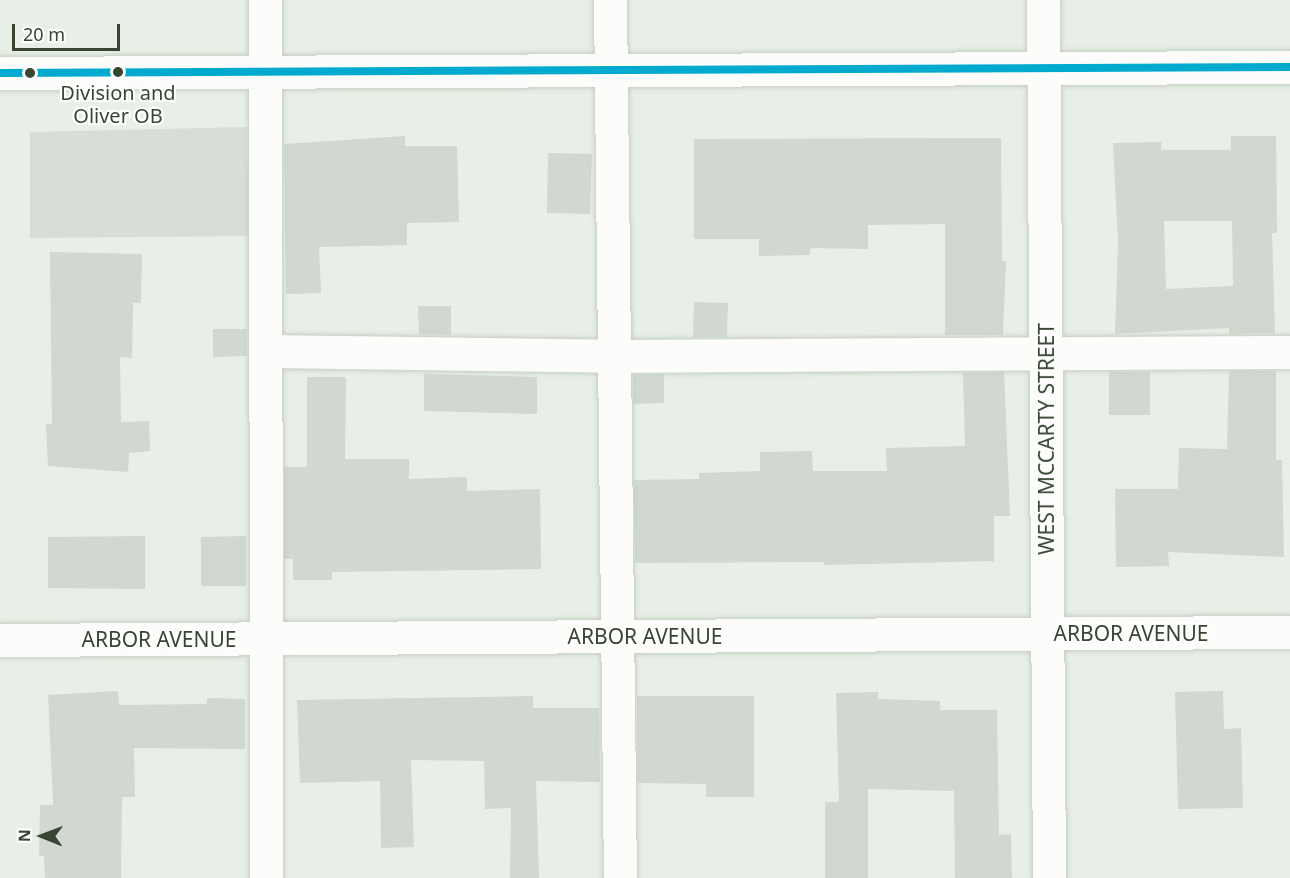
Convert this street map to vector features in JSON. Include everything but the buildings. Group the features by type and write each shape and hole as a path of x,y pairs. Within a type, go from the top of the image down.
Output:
{"street":[{"path":"265,0 268,351 265,639 266,878"},
{"path":"610,0 609,72 615,246 611,356 620,878"},
{"name":"WEST MCCARTY STREET","path":"1043,0 1049,878"},
{"path":"0,73 265,74 1290,67"},
{"path":"268,351 611,356 1290,352"},
{"name":"ARBOR AVENUE","path":"0,640 1290,632"}],"shaded area":[{"path":"247,127 249,236 30,238 30,132"}],"transit line":[{"path":"0,73 1290,67"}],"place":[{"name":"Division and Oliver OB","path":"118,72"}]}
